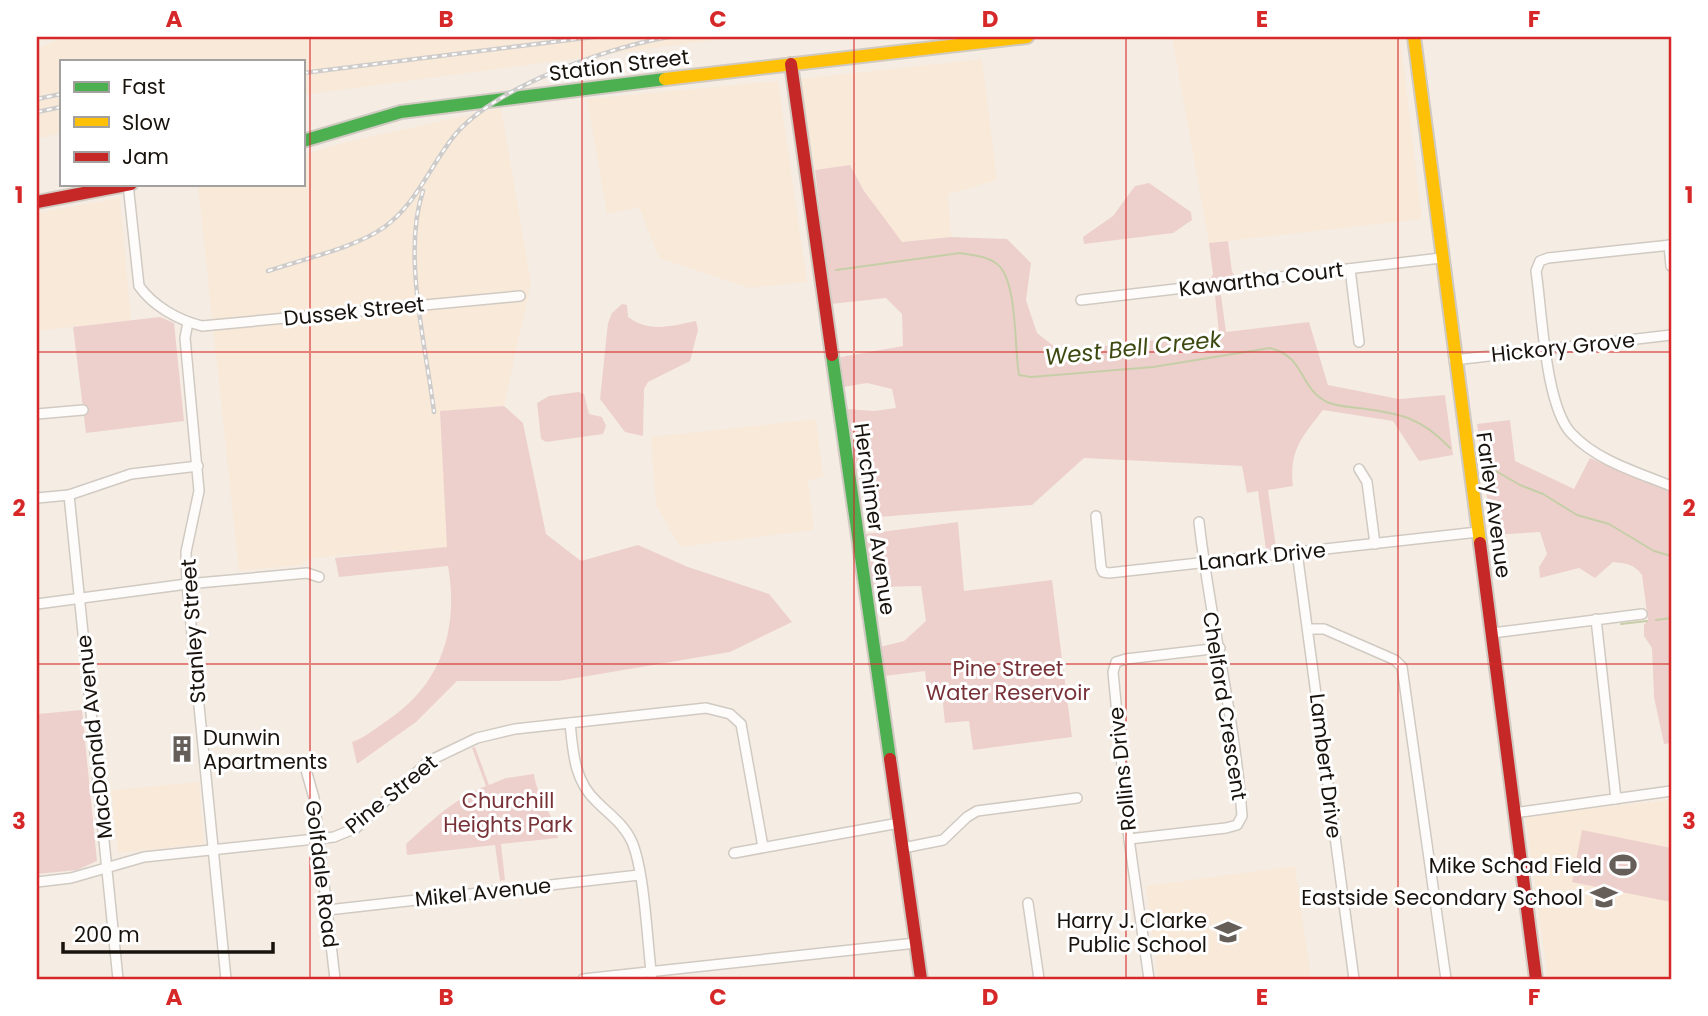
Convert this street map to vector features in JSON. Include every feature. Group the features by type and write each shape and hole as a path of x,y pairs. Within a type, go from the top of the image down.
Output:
{"street":[{"name":"Station Street","path":"304,141 401,112 460,103 1027,37"},
{"name":"Farley Avenue","path":"1414,37 1536,979"},
{"name":"Herchimer Avenue","path":"791,64 921,979"},
{"path":"37,202 120,186"},
{"path":"130,186 139,286 148,299 188,322"},
{"path":"1671,266 1670,245 1540,261 1536,271 1554,399 1560,417 1570,433 1587,447 1616,464 1671,486"},
{"name":"Kawartha Court","path":"1081,300 1441,258"},
{"path":"1350,269 1359,342"},
{"name":"Dussek Street","path":"188,322 202,326 520,296"},
{"name":"Stanley Street","path":"188,322 185,338 199,491 186,552 187,584 226,979"},
{"name":"Hickory Grove","path":"1454,360 1671,335"},
{"path":"37,414 83,410"},
{"path":"37,498 69,495 117,477 198,466"},
{"path":"1359,468 1367,482 1375,544"},
{"name":"MacDonald Avenue","path":"69,495 118,979"},
{"name":"Lanark Drive","path":"1096,516 1103,572 1478,532"},
{"name":"Chelford Crescent","path":"1129,839 1226,828 1237,825 1242,816 1220,648 1199,522"},
{"name":"Lambert Drive","path":"1297,552 1354,979"},
{"path":"37,604 187,584 307,573 319,577"},
{"path":"1492,633 1642,614"},
{"path":"1596,619 1616,799"},
{"path":"1308,629 1324,629 1395,660 1402,667 1446,979"},
{"name":"Rollins Drive","path":"1149,979 1129,839 1115,706 1116,662 1220,648"},
{"name":"Pine Street","path":"37,882 71,878 144,857 320,839 356,828 415,771 459,745 495,733 706,709 730,714 744,732 764,847"},
{"path":"570,723 577,772 590,795 625,830 634,849 652,975"},
{"name":"Golfdale Road","path":"306,769 320,839 335,979"},
{"path":"1514,813 1671,791"},
{"path":"903,848 943,840 977,811 1077,798"},
{"path":"734,853 899,823"},
{"name":"Mikel Avenue","path":"328,910 639,875"},
{"path":"1028,903 1039,979"},
{"path":"583,979 652,975 916,943"}],"shaded area":[{"path":"64,37 737,37 304,95 304,60 60,60 60,133 37,139 37,49"},
{"path":"1172,37 1400,37 1422,219 1209,243"},
{"path":"982,59 997,180 948,194 951,237 901,242 864,191 850,166 815,170 799,79"},
{"path":"778,81 807,282 749,288 659,258 639,207 607,214 587,99"},
{"path":"501,108 531,283 504,406 440,411 448,547 310,558 301,565 239,571 198,186 304,186 304,155 346,142"},
{"path":"120,198 131,320 37,331 37,213"},
{"path":"816,419 823,476 808,481 814,530 680,547 656,505 651,437"},
{"path":"199,782 204,844 118,853 111,790"},
{"name":"Eastside Secondary School","path":"1671,800 1671,979 1548,979 1525,815"},
{"name":"Harry J. Clarke Public School","path":"1295,866 1311,979 1158,979 1146,886"}],"green space":[{"path":"850,165 864,191 902,242 951,237 1007,239 1031,263 1026,300 1037,333 1060,351 1219,333 1215,296 1221,295 1226,332 1309,322 1328,385 1399,399 1445,395 1453,455 1419,461 1393,421 1323,410 1303,436 1295,453 1293,486 1268,490 1276,548 1266,550 1258,491 1247,493 1242,466 1084,458 1032,505 866,518 847,409 874,411 896,408 892,389 867,383 843,387 841,357 903,346 902,314 886,298 831,304 815,170"},
{"path":"1149,183 1191,212 1192,220 1173,233 1084,244 1083,237 1113,216 1135,186"},
{"path":"1228,241 1232,272 1236,277 1210,280 1213,274 1209,243"},
{"path":"622,304 627,305 628,317 644,325 661,327 696,321 698,330 690,361 648,382 644,389 643,436 625,432 600,399 608,323 612,313"},
{"path":"160,317 174,323 184,421 86,433 73,327"},
{"path":"578,392 584,394 589,414 602,417 606,426 603,434 546,442 541,439 537,403 549,396"},
{"path":"504,406 523,423 546,534 581,561 638,545 688,567 769,594 792,622 730,652 558,681 457,681 416,722 357,764 352,742 404,708 432,674 448,634 451,590 448,566 339,577 335,558 447,547 440,411"},
{"path":"1510,420 1515,461 1574,489 1590,458 1671,492 1671,743 1664,744 1654,697 1652,648 1644,636 1644,625 1648,620 1642,575 1639,571 1629,565 1613,562 1595,578 1579,568 1540,578 1539,567 1547,554 1540,532 1492,535 1477,424"},
{"name":"Pine Street Water Reservoir","path":"958,522 964,591 1052,580 1072,737 973,750 969,721 945,723 942,695 928,697 925,671 884,676 880,647 904,641 926,621 921,586 872,587 865,534"},
{"path":"82,710 97,861 77,870 37,874 37,714"},
{"name":"Churchill Heights Park","path":"475,747 489,785 506,778 534,774 558,838 501,844 505,880 500,881 495,845 407,855 406,844 425,827 453,804 486,786 472,748"},
{"name":"Mike Schad Field","path":"1582,830 1671,848 1671,902 1572,882"}],"waterway":[{"name":"West Bell Creek","path":"836,270 960,253 984,258 997,264 1009,284 1019,375 1031,377 1153,367 1270,348 1290,358 1311,388 1327,402 1408,418 1429,429 1450,448"},
{"name":"West Bell Creek","path":"1482,463 1577,515 1609,524 1654,551 1671,556"},
{"path":"1656,620 1671,618"},
{"path":"1621,624 1647,621"}],"railway":[{"path":"304,73 593,37"},
{"path":"268,271 343,247 383,228 395,219 414,197 454,136 472,118 496,101 585,60 669,37"},
{"path":"37,99 60,94"},
{"path":"37,112 60,107"},
{"path":"423,191 417,216 415,271 434,412"}],"traffic: fast":[{"path":"304,141 401,112 665,79"},
{"path":"832,355 890,759"}],"traffic: slow":[{"path":"665,79 1027,37"},
{"path":"1414,37 1480,543"}],"traffic: jam":[{"path":"791,64 832,355"},
{"path":"37,202 121,186"},
{"path":"1480,543 1536,979"},
{"path":"890,759 921,979"}],"place":[{"name":"Dunwin Apartments","path":"182,749"},
{"name":"Mike Schad Field","path":"1623,865"},
{"name":"Eastside Secondary School","path":"1604,897"},
{"name":"Harry J. Clarke Public School","path":"1228,932"}]}
